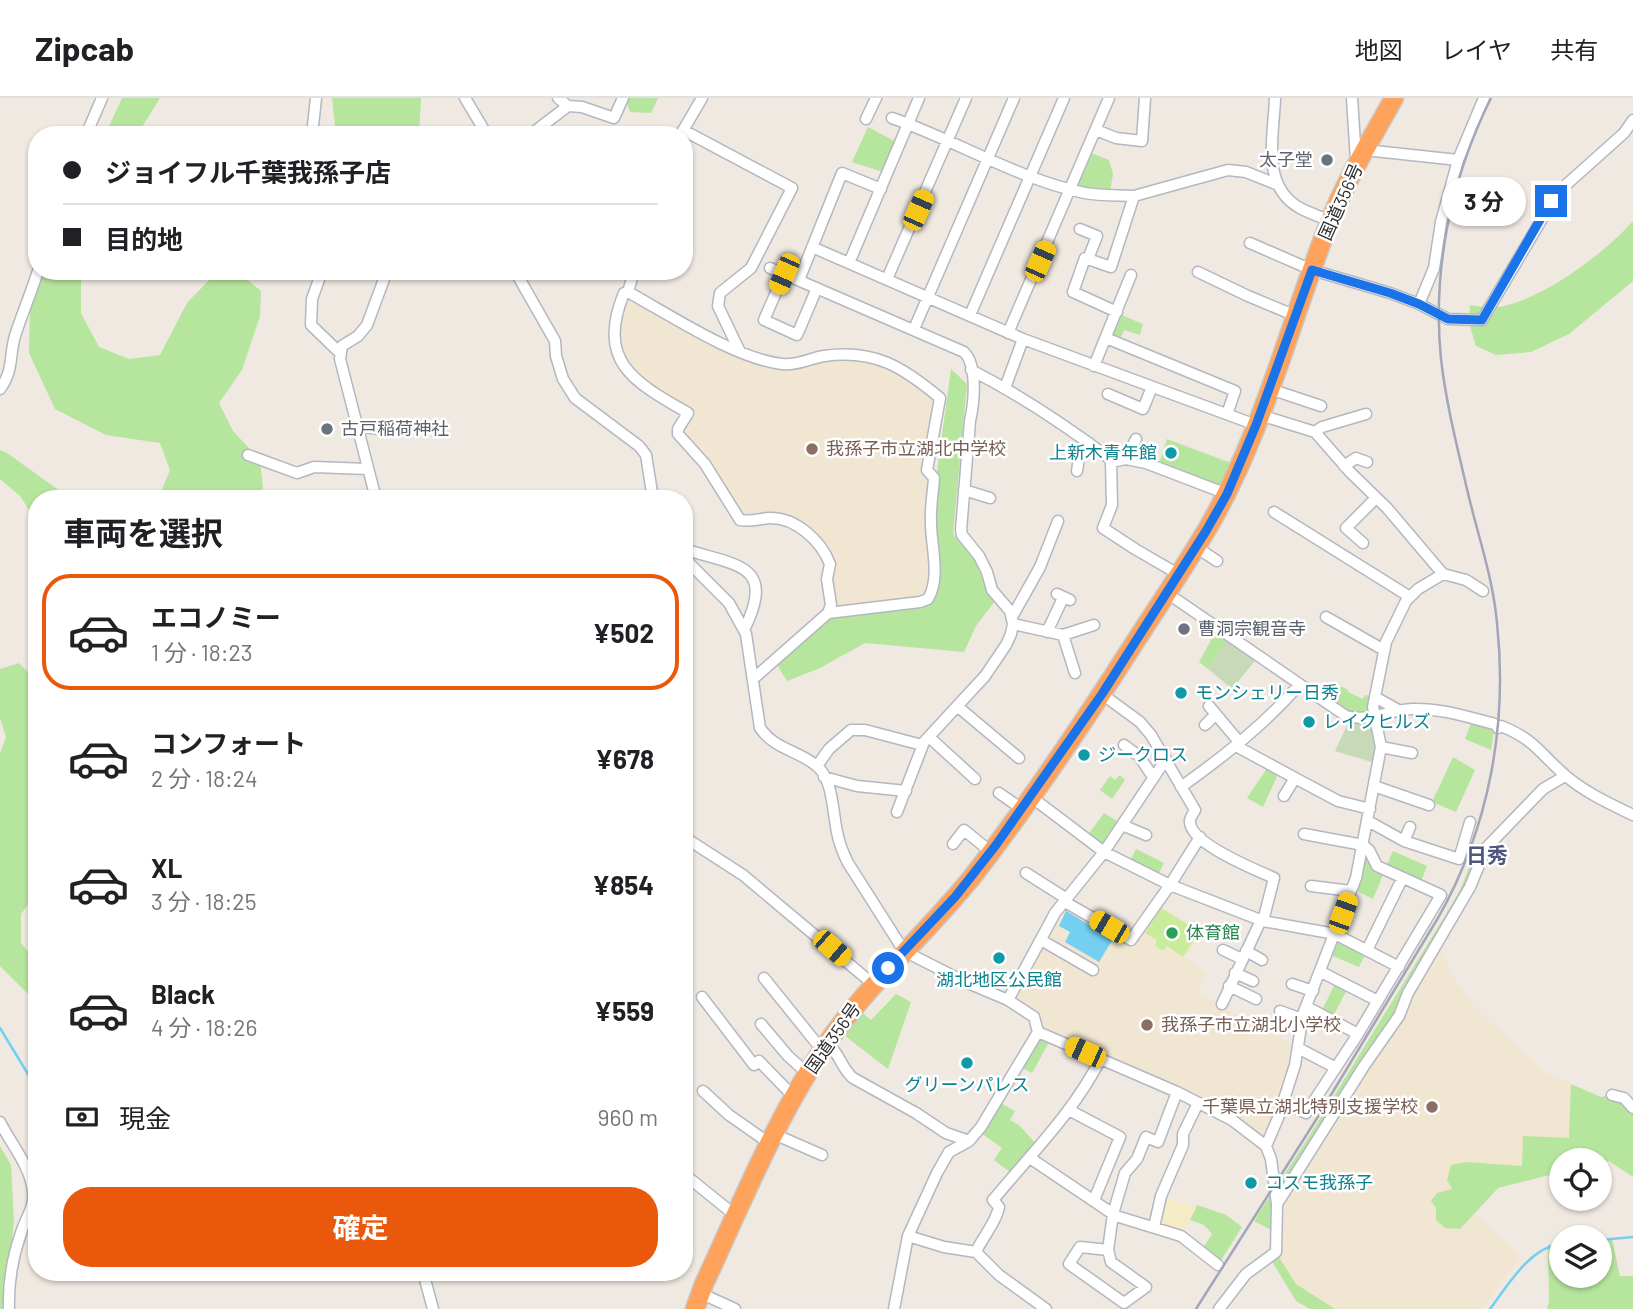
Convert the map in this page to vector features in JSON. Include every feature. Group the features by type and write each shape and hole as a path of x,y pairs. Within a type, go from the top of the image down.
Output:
{"highway":[{"name":"国道356号","path":"697,1301 772,1139 824,1047 873,984 955,897 991,852 1102,694 1227,494 1258,420 1331,221 1394,98"}],"street":[{"path":"90,126 103,98"},
{"path":"313,126 316,98"},
{"path":"465,98 482,126"},
{"path":"558,98 568,106 582,107 614,118 623,98"},
{"path":"685,126 702,98"},
{"path":"866,119 876,98"},
{"path":"849,263 919,98"},
{"path":"887,279 966,98"},
{"path":"914,329 1014,98"},
{"path":"970,315 1063,98"},
{"path":"1008,333 1110,98"},
{"path":"1096,130 1116,138 1142,141 1145,98"},
{"path":"1275,98 1272,167 1276,184"},
{"path":"1352,98 1361,158 1458,160"},
{"path":"1419,304 1434,268 1441,222 1458,160 1484,98"},
{"path":"542,126 568,106"},
{"path":"892,118 1030,176 1100,195 1134,196 1228,170 1246,172 1276,184 1299,208 1331,221"},
{"path":"1250,243 1312,270 1419,304 1448,319 1482,320 1558,192 1624,133 1633,120"},
{"path":"693,138 792,188 751,268 720,293 718,306 740,352"},
{"path":"799,280 842,173 880,189"},
{"path":"1117,312 1073,292 1085,258 1111,267 1134,196"},
{"path":"1080,229 1097,236 1088,259"},
{"path":"812,247 1008,333 1094,366 1227,414 1315,432 1443,574 1466,580 1483,592"},
{"path":"770,268 914,329 968,356 974,406 970,421 961,530 988,572 992,590 1010,611 1013,620"},
{"path":"1198,272 1296,316"},
{"path":"784,274 764,320 797,335 817,288"},
{"path":"1094,366 1131,275"},
{"path":"0,389 8,379 14,340 35,280"},
{"path":"319,280 312,299 311,325 340,353"},
{"path":"374,490 342,375 340,353 342,346 367,326 384,280"},
{"path":"519,280 555,341 556,356 563,379 575,398 639,446 646,455 652,490"},
{"path":"631,280 628,292 624,293 617,310 614,337 615,347 627,371 659,396 688,413 678,429 678,434 705,464 740,520 786,520 817,542 831,564 827,579 831,605 828,613 752,678"},
{"path":"628,292 740,352 784,365 839,354 863,355 896,365 940,398 927,470 934,478 931,523 935,558 931,594 928,599 920,602 828,613"},
{"path":"1106,338 1235,391 1227,414"},
{"path":"1005,388 1023,339"},
{"path":"971,370 1005,388 1088,443 1111,462 1112,505 1103,528 1178,574"},
{"path":"1108,394 1143,409 1152,387"},
{"path":"1270,388 1321,406"},
{"path":"1315,432 1322,427 1366,414"},
{"path":"356,426 380,429"},
{"path":"1126,459 1136,439"},
{"path":"1077,471 1079,458 1088,443"},
{"path":"248,455 297,473 314,467 368,469"},
{"path":"1344,466 1356,458 1367,462"},
{"path":"1111,462 1126,459 1146,463 1227,494"},
{"path":"964,490 990,498"},
{"path":"1363,543 1346,528 1376,498"},
{"path":"1274,512 1410,597"},
{"path":"897,812 925,741 985,676 1006,645 1013,620 1040,567 1058,521"},
{"path":"1196,547 1217,561"},
{"path":"693,552 740,565 752,575 756,587 754,609 744,630"},
{"path":"693,567 729,603 744,630 760,728 767,738 821,769 839,841 848,863 904,951 1008,1000 1034,1017 1038,1032 997,1101 969,1141 949,1152 937,1173 908,1236 894,1309"},
{"path":"1266,1146 1295,1065 1302,1019 1351,891 1363,845 1381,747 1373,707 1384,650 1395,621 1410,597 1443,574"},
{"path":"1167,593 1346,716 1365,719 1401,711 1440,710 1514,731 1535,744 1565,776 1587,792 1633,815"},
{"path":"1047,632 1063,597"},
{"path":"1326,617 1384,650"},
{"path":"1013,620 1063,635 1094,625"},
{"path":"1063,635 1075,673"},
{"path":"1181,787 1273,715 1299,685"},
{"path":"1102,694 1140,722 1152,735 1195,810 1190,819 1191,825 1200,837 1234,860 1274,878 1262,920 1222,1004"},
{"path":"1375,697 1401,711"},
{"path":"957,706 1006,752 1019,758"},
{"path":"1205,725 1213,710 1238,745 1338,801 1370,809"},
{"path":"817,766 828,749 851,730 865,730 925,741 975,779"},
{"path":"1124,745 1139,756 1153,778"},
{"path":"1381,747 1412,753"},
{"path":"1008,1000 1055,913 1104,852 1166,759"},
{"path":"1277,1204 1364,1066 1399,1016 1408,993 1470,887 1486,848 1543,789 1565,776"},
{"path":"824,778 850,785 906,790"},
{"path":"1284,796 1295,778"},
{"path":"1374,786 1429,805"},
{"path":"999,793 1026,802 1104,852 1170,885 1262,920 1335,934 1399,967"},
{"path":"1368,821 1405,841 1459,859 1470,822"},
{"path":"1122,825 1146,835"},
{"path":"1405,841 1410,827"},
{"path":"953,844 964,830 991,852"},
{"path":"1283,1103 1306,1113 1358,1034 1441,895 1377,866 1369,850 1363,845 1304,834"},
{"path":"1026,873 1131,940 1200,837"},
{"path":"693,843 743,875 873,984"},
{"path":"1367,950 1402,879"},
{"path":"1311,886 1351,891"},
{"path":"1041,940 1093,970"},
{"path":"1223,950 1262,960"},
{"path":"1321,972 1378,1001"},
{"path":"1235,974 1253,981"},
{"path":"764,978 824,1047 837,1051 847,1073 853,1078 946,1133 969,1141"},
{"path":"1292,984 1314,991"},
{"path":"1229,986 1256,999"},
{"path":"702,997 754,1065 759,1061 794,1097"},
{"path":"1307,1007 1358,1034"},
{"path":"1280,1011 1302,1019"},
{"path":"761,1024 788,1056 808,1074"},
{"path":"1038,1032 1177,1092 1232,1120 1266,1146 1271,1160 1277,1204 1276,1252 1246,1274 1219,1309"},
{"path":"1298,1048 1336,1068"},
{"path":"976,1252 983,1236 997,1217 999,1207 993,1200 1069,1110 1090,1082 1101,1058"},
{"path":"703,1091 729,1115 772,1139 822,1155"},
{"path":"1108,1250 1080,1247 1069,1264 1122,1306 1146,1287 1111,1262 1108,1250 1113,1214 1125,1173 1137,1159 1146,1137 1157,1142 1177,1092"},
{"path":"1612,1095 1624,1098 1633,1108"},
{"path":"1154,1227 1161,1196 1183,1145 1183,1134 1198,1103"},
{"path":"1069,1110 1120,1137 1094,1200"},
{"path":"0,1122 28,1173"},
{"path":"1030,1158 1113,1214 1181,1236 1218,1265"},
{"path":"693,1181 736,1216"},
{"path":"9,1309 10,1266 28,1216"},
{"path":"908,1236 944,1247 976,1252 999,1275 1042,1308"},
{"path":"425,1281 433,1309"},
{"path":"697,1301 735,1309"}],"shaded area":[{"name":"我孫子市立湖北中学校","path":"626,295 740,356 792,368 829,359 864,359 900,373 937,400 931,479 932,555 929,589 925,596 839,608 831,583 834,569 793,519 742,517 681,430 693,409 636,375 619,350 617,334"},
{"name":"我孫子市立湖北小学校","path":"1159,905 1203,930 1185,958 1207,973 1197,992 1298,1048 1266,1146 1232,1120 1038,1032 1034,1017 1014,999 1066,908 1132,948"},
{"path":"1438,944 1452,975 1477,1010 1548,1074 1571,1084 1569,1138 1522,1166 1467,1162 1452,1190 1437,1193 1460,1228 1475,1214 1522,1256 1482,1309 1335,1309 1296,1284 1276,1252 1277,1204"}],"green space":[{"path":"122,98 160,98 143,126 109,126"},
{"path":"332,98 421,98 419,126 335,126"},
{"path":"625,98 658,98 651,113 630,112"},
{"path":"868,127 898,143 886,173 852,162"},
{"path":"1091,153 1109,160 1113,174 1110,192 1075,188"},
{"path":"1633,221 1633,281 1569,334 1531,352 1496,355 1476,346 1469,323 1470,305 1503,306 1541,292 1592,259"},
{"path":"41,280 81,280 81,313 99,347 129,359 160,355 187,303 209,280 248,280 261,291 260,316 242,370 219,403 233,431 260,460 263,488 162,490 170,470 160,443 106,435 55,409 29,353 30,309"},
{"path":"1119,314 1143,324 1140,335 1124,330 1119,341 1109,337"},
{"path":"951,369 967,384 953,534 977,564 984,584 995,601 976,626 964,652 865,643 820,668 787,681 776,663 837,613 925,600 934,587 934,493"},
{"path":"1167,439 1239,466 1227,494 1158,467"},
{"path":"0,450 58,490 28,490 28,508 20,496 0,479"},
{"path":"1217,629 1229,636 1208,669 1199,662"},
{"path":"1229,636 1258,657 1232,689 1208,669"},
{"path":"19,663 28,672 28,904 21,914 21,943 28,952 28,994 0,966 0,754 6,737 0,718 0,669"},
{"path":"1339,686 1363,699 1365,695 1375,697 1373,707 1365,719 1329,706"},
{"path":"1375,697 1400,711 1376,717 1378,764 1335,751 1351,717 1375,717"},
{"path":"1473,718 1495,724 1491,750 1465,739"},
{"path":"1453,757 1475,770 1456,812 1432,802"},
{"path":"1270,764 1280,770 1263,807 1247,798"},
{"path":"1120,775 1125,780 1112,799 1100,790 1110,776 1115,780"},
{"path":"1104,813 1122,824 1104,852 1087,836"},
{"path":"1479,843 1486,848 1408,993 1277,1204 1277,1233 1254,1221 1443,919 1460,890"},
{"path":"1363,845 1385,869 1393,851 1427,866 1421,882 1385,870 1373,899 1353,889"},
{"path":"1136,849 1164,863 1156,879 1128,865"},
{"name":"体育館","path":"1161,908 1199,932 1183,957 1167,946 1163,951 1155,946 1157,940 1145,933"},
{"path":"1335,934 1365,955 1359,967 1328,954"},
{"path":"1337,980 1349,986 1331,1020 1320,1014"},
{"path":"896,994 911,1002 888,1069 836,1029 854,1006 871,1020"},
{"path":"1038,1032 1052,1037 1032,1073 1018,1066"},
{"path":"1571,1084 1601,1097 1612,1095 1633,1108 1633,1177 1612,1163 1612,1148 1549,1148 1549,1175 1498,1188 1460,1229 1445,1228 1436,1220 1436,1208 1431,1201 1437,1193 1452,1189 1447,1180 1451,1165 1467,1162 1522,1166 1523,1136 1569,1138"},
{"path":"997,1101 1015,1111 1010,1120 1019,1125 1039,1147 1014,1175 994,1160 1002,1148 978,1131"},
{"path":"0,1146 11,1165 14,1222 2,1309 0,1309"},
{"path":"1197,1205 1226,1215 1242,1227 1218,1265 1201,1251 1212,1234 1204,1225 1190,1220"},
{"path":"1612,1239 1620,1276 1633,1276 1633,1309 1547,1309 1548,1245 1549,1288 1612,1288"},
{"path":"1276,1252 1296,1284 1335,1309 1310,1309 1296,1301 1270,1258"}],"sand":[{"path":"1161,1196 1196,1208 1181,1236 1154,1227"}],"water":[{"path":"1066,911 1113,939 1099,962 1065,942 1070,932 1059,926"}],"waterway":[{"path":"0,1028 28,1074"},
{"path":"1612,1239 1633,1237"},
{"path":"1490,1309 1521,1269 1539,1252 1549,1247"}],"railway":[{"path":"1196,1309 1314,1123 1438,918 1456,884 1482,812 1497,737 1500,699 1497,623 1488,572 1449,408 1441,359 1439,292 1442,258 1455,192 1465,160 1491,98"}],"place":[{"name":"太子堂","path":"1327,160"},
{"name":"古戸稲荷神社","path":"327,429"},
{"name":"我孫子市立湖北中学校","path":"812,449"},
{"name":"上新木青年館","path":"1171,453"},
{"name":"曹洞宗観音寺","path":"1184,629"},
{"name":"モンシェリー日秀","path":"1181,693"},
{"name":"レイクヒルズ","path":"1309,722"},
{"name":"ジークロス","path":"1084,755"},
{"name":"体育館","path":"1172,933"},
{"name":"湖北地区公民館","path":"999,958"},
{"name":"我孫子市立湖北小学校","path":"1147,1025"},
{"name":"グリーンパレス","path":"967,1063"},
{"name":"千葉県立湖北特別支援学校","path":"1432,1107"},
{"name":"コスモ我孫子","path":"1251,1183"}],"district":[{"name":"日秀","path":"1487,856"}],"route":[{"path":"888,968 955,897 996,845 1102,694 1206,531 1227,494 1256,425 1312,270 1390,293 1448,319 1482,320 1551,201"}]}
